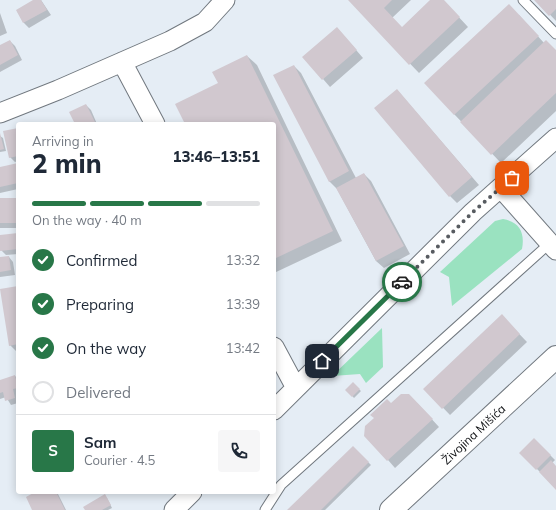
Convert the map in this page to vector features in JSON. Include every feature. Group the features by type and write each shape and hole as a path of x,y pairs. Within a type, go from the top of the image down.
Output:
{"main road":[{"name":"Živojina Mišića","path":"390,510 556,357"}],"street":[{"path":"0,113 58,90 170,41 205,22 225,0"},
{"path":"122,62 154,122"},
{"path":"276,408 473,212 556,138"},
{"path":"501,188 553,247"},
{"path":"276,351 296,388"},
{"path":"174,510 190,494"}],"lane":[{"path":"523,0 556,34"},
{"path":"276,493 281,485 553,247"},
{"path":"265,510 275,494"}],"green space":[{"path":"503,219 509,220 520,229 523,238 522,249 452,306 449,277 440,272 495,221"},
{"path":"382,328 383,367 366,383 360,374 332,376"}],"building":[{"path":"33,0 41,0 47,10 23,23 16,10"},
{"path":"348,0 392,0 384,8 402,27 430,0 444,0 460,17 409,65"},
{"path":"534,0 556,0 556,9 549,16"},
{"path":"509,4 539,36 454,115 424,83"},
{"path":"337,27 357,50 322,80 302,57"},
{"path":"10,40 18,55 0,65 0,45"},
{"path":"546,40 556,50 556,93 491,155 460,122"},
{"path":"247,55 333,231 276,258 276,122 184,122 175,104 218,83 212,72"},
{"path":"294,65 349,171 329,182 273,75"},
{"path":"397,89 472,177 449,197 374,108"},
{"path":"86,104 95,122 74,122 69,112"},
{"path":"16,128 16,156 9,158 3,131"},
{"path":"0,133 4,149 0,150"},
{"path":"16,163 16,183 0,187 0,167"},
{"path":"364,173 404,246 376,261 336,188"},
{"path":"0,198 16,198 16,223 0,223"},
{"path":"16,233 16,249 0,251 0,235"},
{"path":"9,256 11,270 0,272 0,257"},
{"path":"16,286 16,344 9,346 0,289"},
{"path":"502,314 520,334 442,409 423,389"},
{"path":"15,375 16,388 13,389 15,398 5,401 3,392 0,393 0,380"},
{"path":"353,382 360,389 352,397 345,390"},
{"path":"401,394 409,394 433,419 387,461 364,436 365,426 374,418 370,415 387,399 391,403"},
{"path":"534,438 551,455 536,470 519,453"},
{"path":"353,446 369,462 321,510 287,510"},
{"path":"551,460 556,466 556,490 539,472"},
{"path":"31,494 57,494 65,510 32,510 26,497"},
{"path":"105,494 111,505 102,510 85,510 83,507"}],"way so far":[{"path":"402,282 473,212 512,178"}],"route":[{"path":"322,361 402,282"}]}
